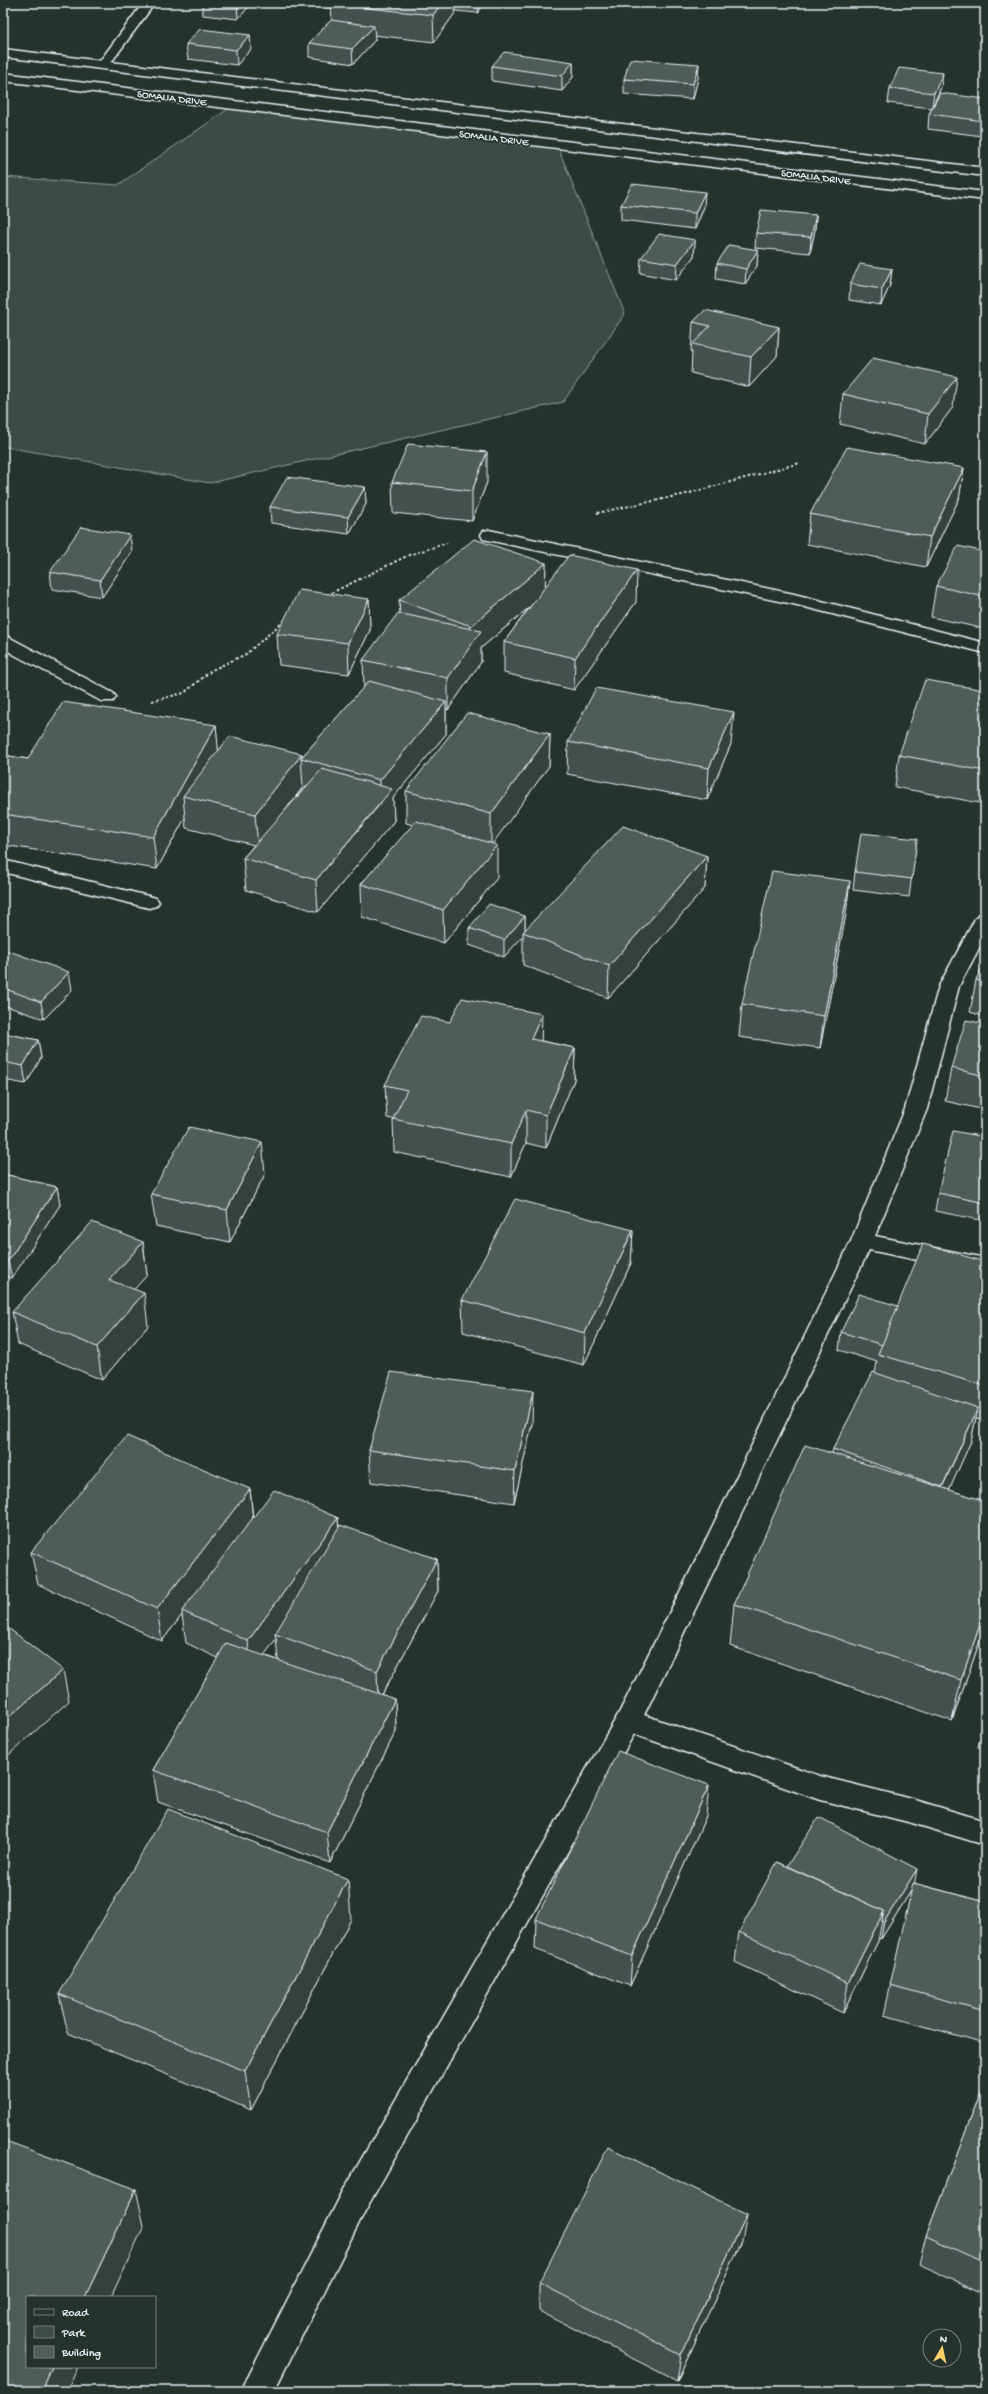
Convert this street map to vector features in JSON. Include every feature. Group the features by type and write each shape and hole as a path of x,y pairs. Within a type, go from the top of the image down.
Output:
{"street":[{"path":"103,65 149,3"},
{"name":"SOMALIA DRIVE","path":"3,53 985,172"},
{"name":"SOMALIA DRIVE","path":"3,77 985,196"},
{"path":"489,535 794,599 985,648"},
{"path":"3,639 17,649 107,697"},
{"path":"3,866 149,902"},
{"path":"257,2391 354,2201 628,1721 862,1241 916,1109 949,986 985,919"},
{"path":"862,1241 985,1266"},
{"path":"628,1721 820,1788 912,1811 985,1833"}],"path":[{"path":"591,514 686,494 800,463"},
{"path":"326,596 409,554 460,539 489,535"},
{"path":"107,697 136,705 184,693 212,670 246,654 289,617"}],"green space":[{"path":"234,105 557,145 625,314 563,402 210,483 6,447 3,444 3,177 118,185"}],"building":[{"path":"442,3 433,15 331,4"},
{"path":"331,20 374,26 352,49 309,43"},
{"path":"200,29 250,35 236,50 186,44"},
{"path":"504,52 573,62 562,76 492,66"},
{"path":"630,59 699,64 693,84 624,79"},
{"path":"899,68 943,73 934,93 890,88"},
{"path":"940,93 985,99 984,121 929,114"},
{"path":"632,184 705,192 695,213 621,205"},
{"path":"761,210 816,215 811,237 756,233"},
{"path":"659,234 695,240 677,264 641,258"},
{"path":"729,245 758,250 746,269 717,263"},
{"path":"860,264 892,269 882,289 850,284"},
{"path":"705,310 779,327 751,357 693,344 710,326 693,322"},
{"path":"873,358 957,377 928,414 843,394"},
{"path":"408,444 487,452 472,491 392,482"},
{"path":"847,447 964,468 930,537 810,514"},
{"path":"287,477 365,487 348,517 270,507"},
{"path":"81,527 130,535 100,580 50,572"},
{"path":"474,539 546,563 471,626 399,600"},
{"path":"958,546 985,552 985,597 936,586"},
{"path":"569,555 637,570 575,658 504,642"},
{"path":"299,590 369,599 348,643 277,634"},
{"path":"398,613 481,631 448,678 363,660"},
{"path":"925,680 985,690 985,771 899,755"},
{"path":"369,681 446,702 380,780 301,758"},
{"path":"596,688 734,712 709,768 568,742"},
{"path":"63,702 216,725 153,837 3,814 3,755 28,759"},
{"path":"467,713 550,734 491,814 406,791"},
{"path":"230,736 302,754 255,814 183,796"},
{"path":"322,769 392,789 316,880 243,858"},
{"path":"416,821 497,845 443,910 361,884"},
{"path":"623,826 707,856 609,966 523,932"},
{"path":"861,833 917,839 912,879 855,872"},
{"path":"772,871 850,881 824,1016 742,1004"},
{"path":"489,904 525,916 504,940 469,928"},
{"path":"3,949 69,972 41,1002 3,988"},
{"path":"985,961 985,982 976,980"},
{"path":"462,998 542,1014 531,1039 575,1048 546,1115 526,1110 511,1144 393,1119 407,1090 385,1085 421,1016 450,1022"},
{"path":"966,1020 985,1024 985,1076 951,1068"},
{"path":"3,1033 38,1040 23,1066 3,1062"},
{"path":"189,1127 262,1142 227,1210 151,1194"},
{"path":"953,1131 985,1137 985,1203 938,1193"},
{"path":"3,1174 57,1187 8,1261 3,1259"},
{"path":"515,1199 633,1230 585,1333 462,1300"},
{"path":"92,1222 143,1242 109,1280 144,1293 97,1347 12,1312"},
{"path":"923,1244 985,1262 985,1386 878,1354"},
{"path":"859,1294 898,1306 882,1345 841,1332"},
{"path":"391,1372 533,1391 515,1471 369,1450"},
{"path":"873,1372 978,1408 942,1487 833,1449"},
{"path":"127,1436 250,1489 157,1609 31,1552"},
{"path":"805,1445 985,1501 985,1610 961,1680 734,1604"},
{"path":"274,1490 338,1518 248,1641 182,1611"},
{"path":"340,1525 437,1559 377,1671 275,1634"},
{"path":"3,1624 63,1670 3,1722"},
{"path":"226,1643 395,1699 327,1832 153,1770"},
{"path":"618,1751 709,1785 632,1956 536,1919"},
{"path":"168,1809 348,1879 245,2071 59,1994"},
{"path":"819,1817 917,1869 884,1922 882,1921 884,1911 787,1866"},
{"path":"777,1862 884,1911 848,1983 739,1932"},
{"path":"913,1883 985,1902 985,2011 890,1985"},
{"path":"985,2081 985,2263 926,2236"},
{"path":"3,2140 136,2189 85,2296 26,2296 26,2368 52,2368 41,2391 3,2391"},
{"path":"608,2147 747,2214 681,2355 539,2283"}]}
